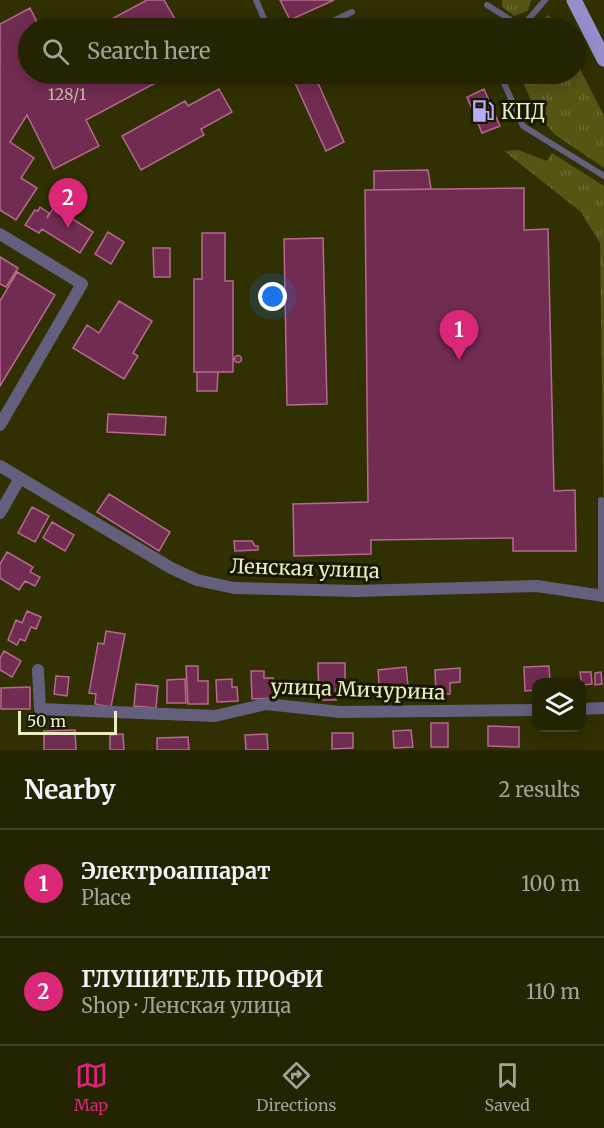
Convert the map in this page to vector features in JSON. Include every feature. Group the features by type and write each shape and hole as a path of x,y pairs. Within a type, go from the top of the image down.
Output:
{"main road":[{"path":"574,0 583,18"},
{"path":"586,24 604,59"}],"street":[{"path":"0,234 82,284 0,425"},
{"name":"Ленская улица","path":"0,466 171,568 197,580 234,588 355,591 537,586 603,595"},
{"path":"0,513 20,478"},
{"name":"улица Мичурина","path":"38,669 40,709 215,716 266,704 340,712 532,710"},
{"path":"586,709 604,708"}],"lane":[{"path":"256,0 264,18"},
{"path":"530,18 545,0"},
{"path":"487,5 506,18"},
{"path":"339,18 352,12"},
{"path":"504,84 523,126 604,176"},
{"path":"601,500 603,595"}],"green space":[{"path":"502,0 531,0 528,11 514,16 502,7"},
{"path":"586,81 604,116 604,168 554,134 535,109 524,84 586,84"},
{"path":"518,150 547,161 552,153 604,186 604,525 600,243 581,212 504,151"}],"building":[{"path":"147,0 164,0 174,18 114,18"},
{"path":"280,0 334,0 294,18 289,18"},
{"path":"30,8 35,18 18,18 18,84 153,84 86,120 99,146 54,169 27,115 10,142 34,158 21,178 37,188 16,220 0,210 0,24"},
{"path":"296,84 318,84 344,142 326,151"},
{"path":"219,89 232,112 201,129 204,135 141,170 122,136 185,101 188,106"},
{"path":"484,89 500,126 482,133 467,97"},
{"path":"428,170 431,189 374,190 374,171"},
{"path":"524,188 524,230 548,229 554,491 575,490 576,551 513,551 513,538 371,540 371,554 294,556 293,504 368,502 365,190"},
{"path":"40,207 49,213 47,218 54,207 93,232 80,253 42,229 39,233 25,225 35,210 38,211"},
{"path":"108,232 124,242 111,264 95,254"},
{"path":"202,233 225,233 225,281 233,281 233,372 194,372 194,279 202,279"},
{"path":"323,238 327,404 287,405 284,239"},
{"path":"153,248 170,248 170,277 154,277"},
{"path":"0,257 18,268 6,287 0,284"},
{"path":"17,272 55,295 0,386 0,301"},
{"path":"119,301 152,321 133,353 138,356 124,379 73,348 87,325 99,333"},
{"path":"238,355 242,359 238,363 234,359"},
{"path":"197,372 218,372 217,391 197,391"},
{"path":"108,414 166,417 165,435 107,432"},
{"path":"109,494 170,532 159,551 97,512"},
{"path":"32,507 49,516 35,542 18,533"},
{"path":"52,522 74,535 65,551 43,538"},
{"path":"234,541 252,541 255,546 258,546 258,550 235,551"},
{"path":"7,552 33,567 30,572 40,577 35,586 25,581 19,590 0,578 0,564"},
{"path":"27,611 41,617 36,629 31,627 25,641 20,639 17,645 8,640 16,620 22,623"},
{"path":"106,631 125,634 111,707 95,704 96,694 89,693 98,643 104,644"},
{"path":"4,651 21,661 12,677 0,670 0,658"},
{"path":"318,663 345,663 345,689 336,689 336,700 319,700"},
{"path":"186,666 198,666 198,681 208,681 208,704 188,704"},
{"path":"549,666 550,678 532,678 532,690 525,691 524,667"},
{"path":"406,667 409,694 380,697 378,670"},
{"path":"460,668 460,682 450,683 450,694 436,694 435,670"},
{"path":"251,671 264,671 264,678 273,678 273,698 252,699"},
{"path":"580,672 591,672 592,684 586,685 586,678 581,678"},
{"path":"601,672 602,684 595,685 595,673"},
{"path":"56,676 69,677 67,696 54,694"},
{"path":"185,679 186,703 167,703 167,680"},
{"path":"232,679 232,687 237,687 238,701 217,702 216,680"},
{"path":"136,684 158,686 156,708 134,706"},
{"path":"30,687 30,709 1,709 1,688"},
{"path":"431,723 448,723 448,747 431,747"},
{"path":"488,726 519,727 519,747 488,746"},
{"path":"75,730 76,750 44,750 44,731"},
{"path":"411,730 413,747 394,748 393,731"},
{"path":"332,733 353,733 353,748 332,749"},
{"path":"123,734 124,750 110,750 110,735"},
{"path":"267,734 268,750 246,750 245,735"},
{"path":"188,737 189,750 157,750 157,738"}],"place":[{"name":"КПД","path":"483,111"},
{"name":"ГЛУШИТЕЛЬ ПРОФИ","path":"68,228"},
{"name":"Электроаппарат","path":"459,360"}]}
